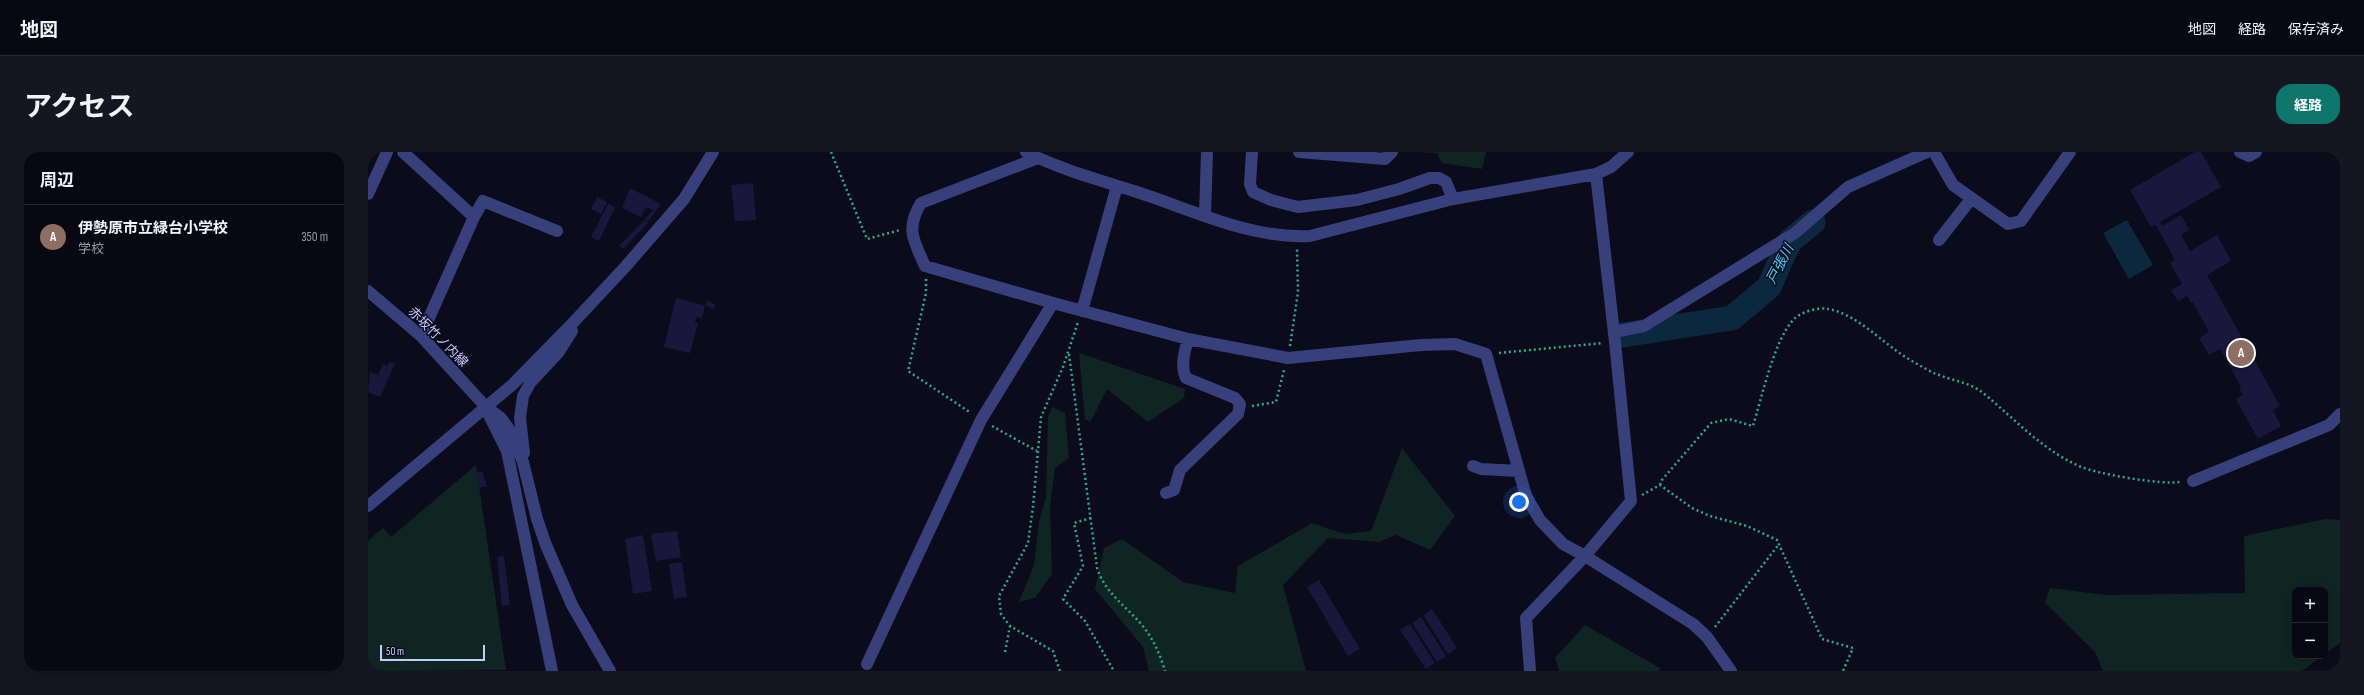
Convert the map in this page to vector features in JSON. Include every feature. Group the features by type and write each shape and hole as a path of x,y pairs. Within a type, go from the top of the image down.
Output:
{"street":[{"path":"368,194 387,152"},
{"path":"404,152 474,217"},
{"path":"368,506 484,406 512,385 626,266 684,199 713,152"},
{"path":"1026,152 1038,158 1117,186 1263,234 1310,236 1453,199 1596,174 1611,167 1628,152"},
{"path":"1205,215 1207,152"},
{"path":"1252,152 1250,184 1253,192 1271,200 1298,207 1357,200 1399,189 1430,178 1438,178 1446,182 1453,199"},
{"path":"1299,152 1385,159 1392,152"},
{"path":"1615,337 1644,326 1795,233 1848,187 1927,152"},
{"path":"1934,152 1953,185 2008,224 2021,221 2070,152"},
{"path":"2240,152 2249,156 2256,152"},
{"path":"1038,158 921,203 915,213 911,235 926,266 1052,303 1188,338 1288,358 1421,345 1455,344 1486,354 1526,496 1540,520 1563,544 1585,556 1693,624 1707,637 1731,671"},
{"path":"1530,671 1526,618 1585,556 1631,501 1615,337 1596,174"},
{"path":"1082,311 1117,186"},
{"path":"1939,240 1971,198"},
{"path":"421,336 482,200 557,231"},
{"name":"赤坂竹ノ内線","path":"368,291 421,336 484,406"},
{"path":"867,664 981,420 1052,303"},
{"path":"523,462 524,446 520,410 526,389 558,353 584,311"},
{"path":"1166,494 1174,490 1180,470 1230,425 1238,414 1240,404 1235,398 1186,378 1183,373 1184,355 1188,338"},
{"path":"484,406 501,418 515,441 523,462 537,519 546,545 572,605 610,671"},
{"path":"484,406 508,451 552,671"},
{"path":"2193,481 2329,425 2340,415"},
{"path":"1473,466 1481,469 1519,471"}],"path":[{"path":"831,152 867,239 912,226"},
{"path":"926,266 926,293 908,371 981,420 1037,451"},
{"path":"1631,501 1660,485 1660,481 1711,423 1729,419 1753,426 1781,338 1794,319 1806,311 1827,308 1845,314 1910,360 1938,375 1967,384 1983,392 2032,437 2055,454 2081,467 2159,483 2193,481"},
{"path":"1060,671 1053,651 1010,626 1001,614 999,596 1028,543 1033,507 1041,417 1068,352 1082,311"},
{"path":"1486,354 1615,337"},
{"path":"1068,352 1097,568 1101,580 1142,625 1160,654 1165,671"},
{"path":"1660,485 1692,508 1710,516 1747,526 1777,540 1822,639 1853,648 1843,671"},
{"path":"1091,518 1074,524 1083,566 1063,599 1085,621 1114,671"},
{"path":"1707,637 1779,544"},
{"path":"1005,652 1010,626"}],"green space":[{"path":"1418,152 1486,152 1482,169 1442,163 1437,153"},
{"path":"1079,353 1185,389 1184,398 1148,422 1107,389 1091,421 1085,420"},
{"path":"1052,407 1065,413 1069,458 1055,468 1050,506 1052,574 1035,598 1019,602 1034,565 1039,521 1046,498 1048,417"},
{"path":"1402,448 1455,516 1430,550 1396,535 1379,542 1328,538 1283,585 1306,671 1149,671 1143,647 1095,589 1104,548 1122,539 1183,582 1235,593 1238,566 1312,523 1345,534 1371,531"},
{"path":"476,465 506,670 368,671 368,541 383,528 391,537"},
{"path":"2325,519 2340,520 2340,643 2328,652 2328,587 2292,587 2292,659 2318,659 2302,671 2103,671 2095,652 2045,603 2050,588 2106,595 2245,593 2244,536"},
{"path":"1585,625 1660,668 1659,671 1559,671 1555,658"}],"water":[{"path":"2127,220 2153,265 2129,279 2103,233"}],"building":[{"path":"2195,152 2201,152 2221,187 2160,222 2162,226 2181,215 2189,230 2181,235 2190,251 2217,235 2231,261 2207,275 2280,406 2273,410 2281,426 2258,439 2236,399 2243,395 2239,388 2241,387 2220,349 2209,355 2199,338 2209,332 2193,302 2191,303 2187,296 2178,301 2171,290 2182,284 2170,263 2175,260 2156,225 2151,227 2130,190"},
{"path":"753,183 756,220 735,221 731,185"},
{"path":"630,188 661,204 648,222 645,219 653,210 646,207 641,217 622,208"},
{"path":"597,197 607,202 601,214 591,209"},
{"path":"608,204 615,207 599,241 591,237"},
{"path":"644,220 648,223 623,249 619,246"},
{"path":"676,298 705,306 702,318 696,317 695,322 698,323 690,353 664,347"},
{"path":"708,300 715,305 713,309 705,305"},
{"path":"389,362 395,364 380,397 368,392 370,371 378,375 383,364 388,366"},
{"path":"482,471 487,486 480,488 476,473"},
{"path":"677,531 681,557 656,561 651,534"},
{"path":"643,535 652,591 633,594 625,539"},
{"path":"504,556 510,605 502,606 497,557"},
{"path":"682,562 687,597 674,599 669,564"},
{"path":"1319,580 1360,649 1348,656 1307,587"},
{"path":"1432,609 1457,648 1448,654 1423,615"},
{"path":"1421,617 1446,656 1437,662 1412,623"},
{"path":"1410,624 1435,663 1426,669 1400,630"}],"waterway":[{"name":"戸張川","path":"1623,335 1732,318 1769,287 1789,242 1813,222"}],"place":[{"name":"伊勢原市立緑台小学校","path":"2241,353"}]}
